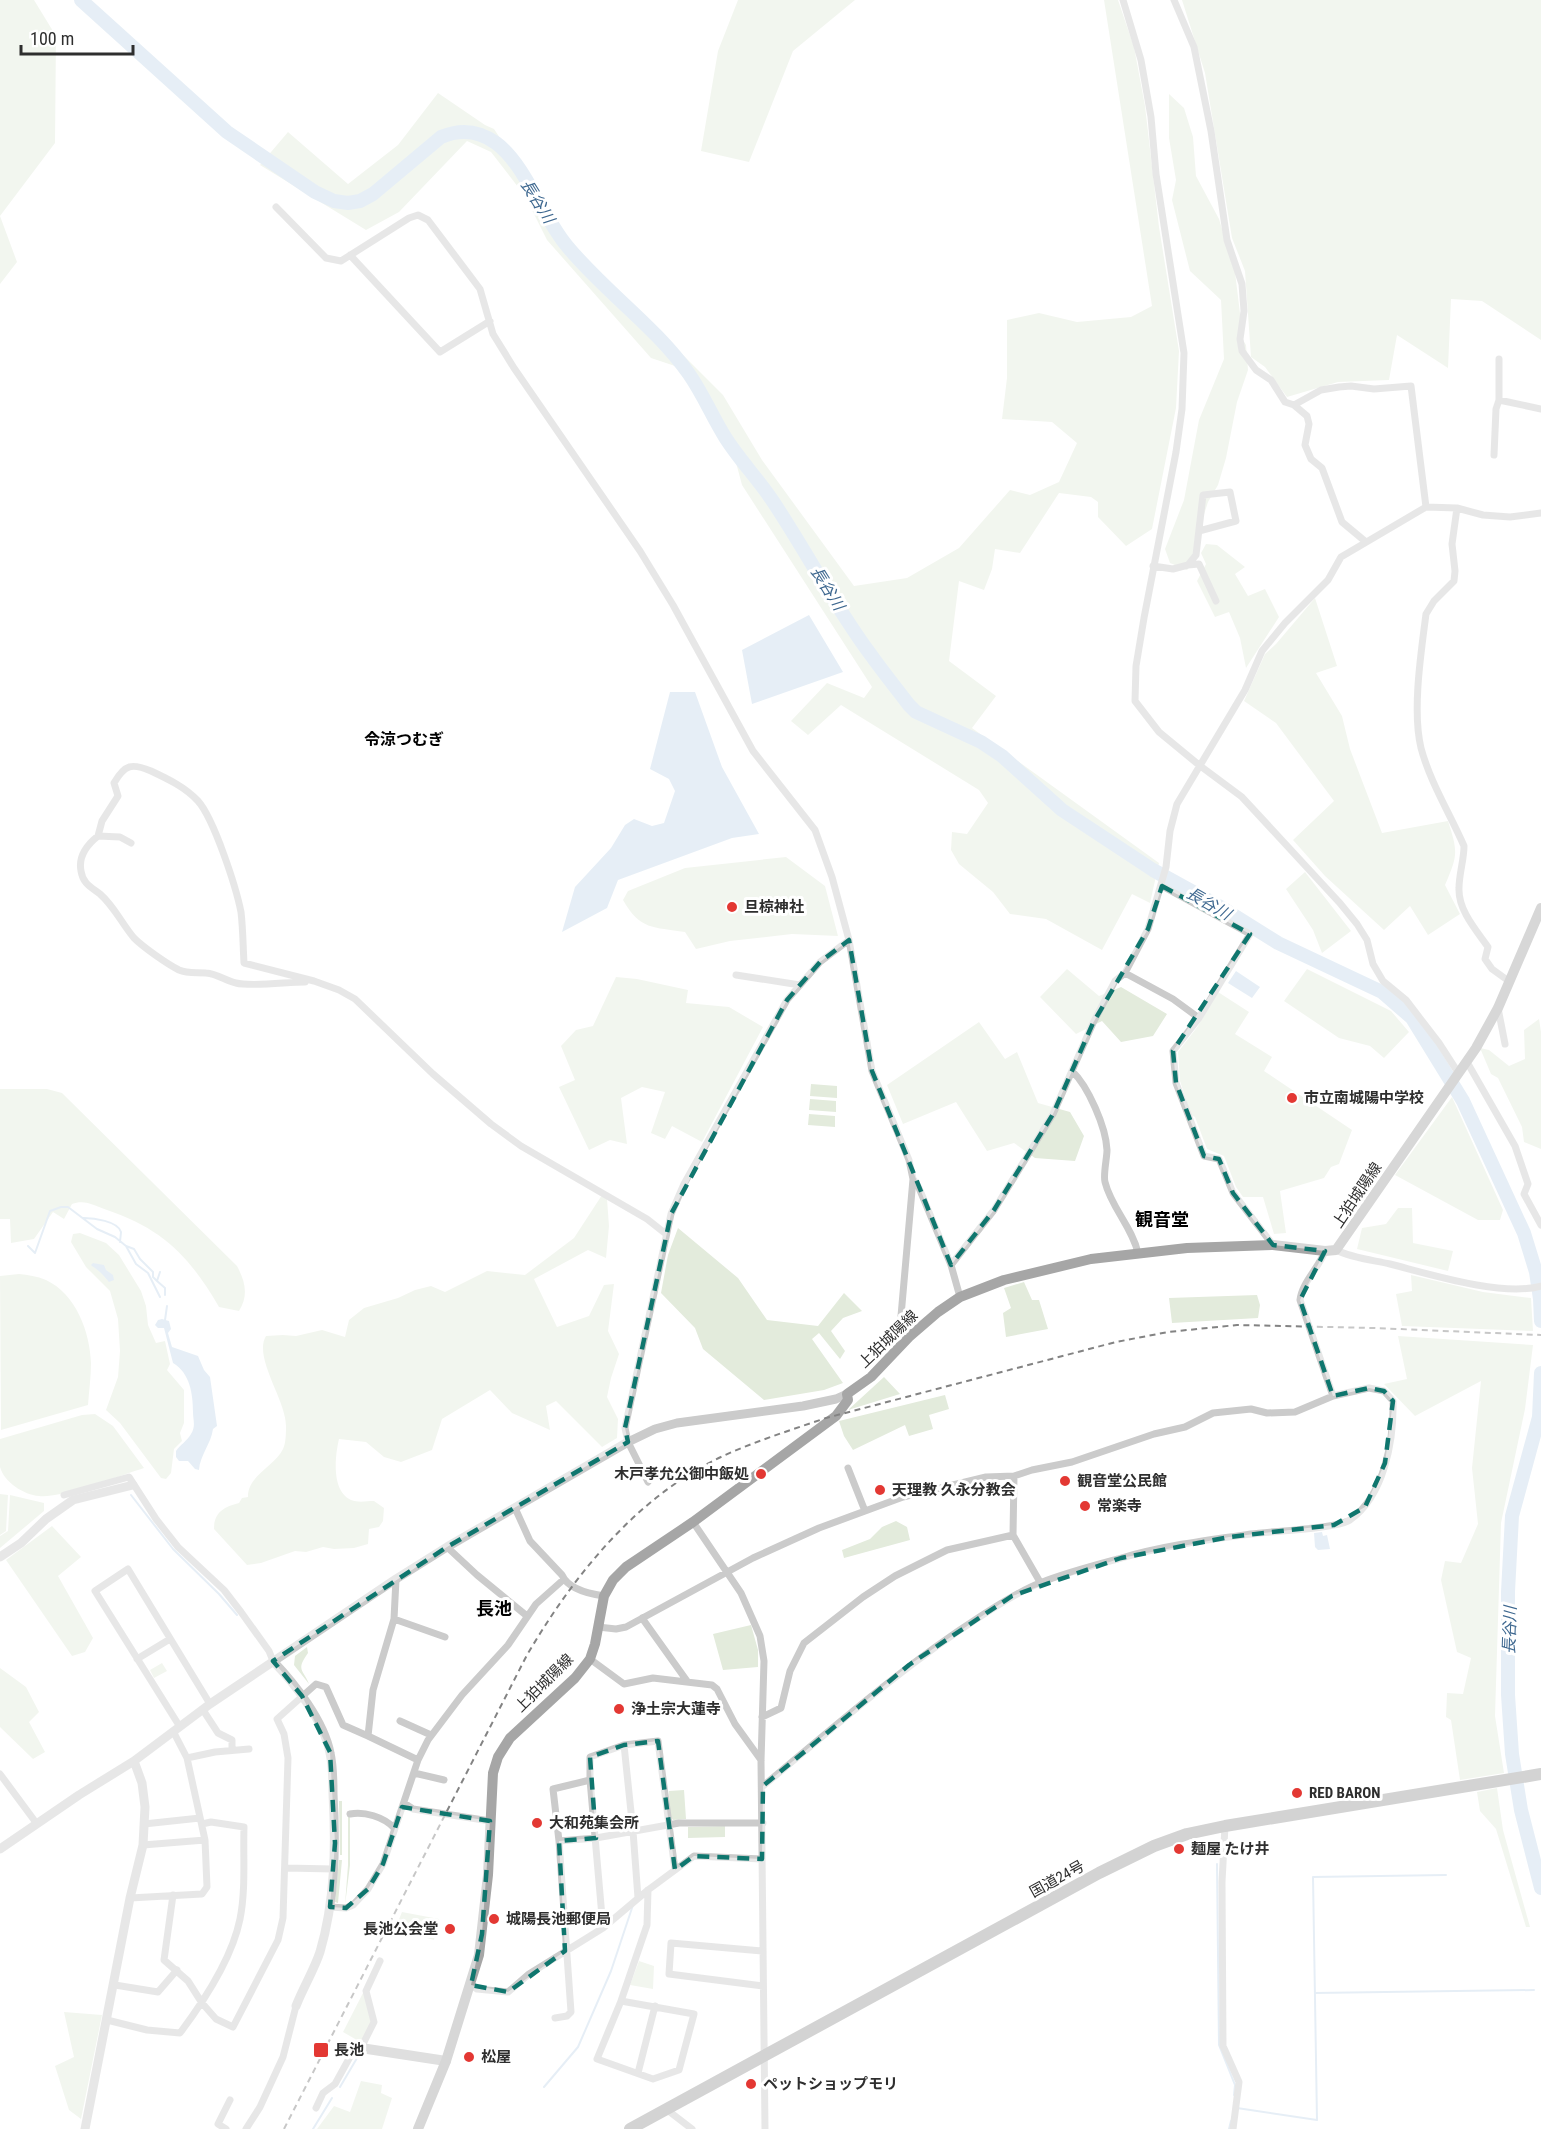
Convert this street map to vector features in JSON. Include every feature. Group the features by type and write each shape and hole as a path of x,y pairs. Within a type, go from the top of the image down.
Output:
{"highway":[{"name":"国道24号","path":"630,2129 1154,1845 1187,1834 1225,1826 1541,1774"}],"main road":[{"name":"上狛城陽線","path":"418,2129 446,2061 471,1985 482,1934 488,1875 493,1773 498,1756 510,1738 574,1678 590,1659 604,1596 613,1580 626,1567 693,1522 836,1416 848,1400 847,1394 876,1373 909,1337 960,1297 1004,1280 1091,1258 1186,1248 1273,1245 1330,1250 1467,1062 1498,1008 1541,908"},
{"path":"361,2048 446,2061"}],"street":[{"path":"1123,0 1141,60 1151,117 1156,174 1184,353 1182,409 1176,452 1136,666 1135,701 1159,732 1242,797 1299,857 1351,917 1367,940 1373,964 1383,981 1406,1000 1439,1043 1457,1076"},
{"path":"1174,0 1194,46 1211,131 1227,240 1242,284 1244,311 1240,339 1242,351 1256,370 1271,380 1285,402 1294,405 1307,416 1310,424 1305,445 1311,459 1322,468 1342,522 1365,542"},
{"path":"276,207 326,258 341,261 409,218 418,215 428,220 480,289 493,334 640,551 673,605 753,752 815,830 832,877 849,940 872,1071 909,1160 913,1179 901,1316 909,1337"},
{"path":"350,255 440,352 490,321"},
{"path":"1494,455 1499,359"},
{"path":"1294,405 1321,390 1352,386 1374,389 1410,386 1426,507"},
{"path":"1498,400 1541,409"},
{"path":"1188,564 1196,555 1203,495 1230,492 1236,521 1199,531"},
{"path":"951,1265 994,1210 1053,1114 1115,981 1125,973 1148,929 1162,886 1170,831 1177,804 1245,690 1262,651 1285,623 1328,580 1341,557 1426,507 1457,508 1483,515 1510,517 1541,513"},
{"path":"1457,508 1452,544 1454,581 1434,601 1426,614 1418,718 1421,747 1430,775 1464,846 1458,891 1461,905 1488,947 1485,959 1492,969 1510,982"},
{"path":"1153,566 1173,569 1188,564 1199,564 1216,601"},
{"path":"314,981 236,983 208,973 191,973 180,970 136,939 100,895 83,880 80,868 82,856 89,843 98,836 102,821 118,795 114,783 119,774 128,766 138,766 181,786 198,801 211,822 240,910 244,963 314,981 339,990 355,999 433,1074 491,1124 647,1219 666,1234"},
{"path":"98,836 120,837 131,843"},
{"path":"1162,886 1250,934 1199,1018 1173,1051 1176,1083 1204,1155 1219,1159 1233,1193 1273,1245"},
{"path":"648,1482 628,1442 625,1428 671,1214 684,1184 787,1000 820,962 849,940"},
{"path":"1125,973 1173,999 1199,1018"},
{"path":"736,975 800,985"},
{"path":"1498,1008 1505,1044"},
{"path":"1467,1062 1515,1146 1528,1184 1524,1194 1541,1225"},
{"path":"1072,1071 1081,1079 1106,1139 1107,1163 1104,1180 1138,1253"},
{"path":"913,1179 920,1188 951,1265 960,1297"},
{"path":"1333,1396 1300,1300 1301,1291 1330,1250 1489,1286 1531,1289 1541,1286"},
{"path":"598,1627 616,1629 626,1627 728,1571 819,1528 903,1497 986,1477 1014,1476 1072,1462 1154,1434 1185,1427 1213,1413 1251,1409 1267,1413 1295,1412 1333,1396 1369,1388 1384,1390 1394,1401 1394,1417 1379,1484 1365,1507 1348,1521 1334,1525 1187,1544 1121,1558 1040,1582 1012,1596 927,1652 763,1786"},
{"path":"0,1849 106,1777 134,1761 206,1707 396,1579 628,1442 655,1429 677,1423 803,1406 836,1399 847,1394"},
{"path":"848,1468 865,1511"},
{"path":"1014,1476 1013,1535 1040,1582"},
{"path":"64,1495 129,1477 177,1547 224,1590 269,1651 273,1661 302,1696 321,1727 330,1752 335,1823 330,1907 319,1954 296,2006 283,2057 260,2107 246,2129"},
{"path":"0,1557 21,1543 46,1519 73,1500 133,1485"},
{"path":"515,1508 530,1540 562,1575 563,1580 581,1590 604,1596"},
{"path":"693,1522 741,1593 760,1636 764,1661 761,1761 765,2129"},
{"path":"762,1717 781,1708 790,1671 804,1643 863,1597 895,1576 947,1550 1013,1535"},
{"path":"447,1547 527,1616"},
{"path":"130,1898 202,1894 207,1887 206,1840 187,1758 176,1729 95,1591 128,1569 170,1639 218,1733 232,1740 232,1750"},
{"path":"368,1736 373,1690 394,1619 396,1579"},
{"path":"330,1907 346,1908 368,1889 383,1864 418,1760 432,1735 462,1695 508,1645 536,1604 563,1580"},
{"path":"642,1618 687,1682"},
{"path":"394,1619 445,1637"},
{"path":"137,1659 170,1639"},
{"path":"590,1659 624,1684 653,1678 712,1685 717,1689 735,1724 761,1761"},
{"path":"173,1895 164,1960 188,1981 216,2019 233,2027 278,1940 284,1918 288,1758 284,1734 277,1719 316,1684 321,1684 326,1687 343,1725 418,1760"},
{"path":"400,1721 432,1735"},
{"path":"603,1928 590,1757 624,1744 658,1742 675,1870"},
{"path":"624,1744 638,1898"},
{"path":"187,1758 249,1749"},
{"path":"85,2129 115,1985 130,1898 143,1845 145,1807 142,1783 134,1761"},
{"path":"414,1773 444,1780"},
{"path":"0,1774 37,1824"},
{"path":"555,2018 567,2016 571,2012 559,1840 553,1789 590,1780"},
{"path":"404,1803 413,1809 490,1821"},
{"path":"350,1814 365,1813 390,1823 394,1828"},
{"path":"107,2020 147,2030 180,2033 202,2003 232,1946 240,1920 244,1827 201,1821 144,1824"},
{"path":"559,1840 596,1838 692,1822 763,1823"},
{"path":"1225,1826 1222,1882 1224,2046 1239,2082 1233,2129"},
{"path":"143,1845 206,1840"},
{"path":"471,1985 477,1989 508,1992 529,1974 603,1928 648,1890 694,1856 762,1859"},
{"path":"285,1868 334,1869"},
{"path":"621,2001 694,2014 679,2070 653,2079 597,2059 621,2001 647,1925 648,1890"},
{"path":"762,1951 671,1943 669,1974 763,1986"},
{"path":"316,2108 323,2093 335,2084 356,2046 361,2048 374,2022 366,1991 380,1961"},
{"path":"115,1985 158,1992 177,1970"},
{"path":"638,2073 655,2006"},
{"path":"226,2129 218,2124 230,2100"},
{"path":"666,2109 692,2129"}],"highlighted area":[{"path":"1162,886 1250,934 1173,1051 1176,1083 1204,1156 1219,1159 1233,1193 1273,1245 1325,1251 1300,1300 1333,1396 1369,1388 1384,1391 1393,1401 1385,1463 1365,1507 1334,1525 1229,1537 1121,1558 1012,1596 909,1665 763,1786 762,1859 694,1856 675,1870 658,1741 624,1745 590,1757 596,1838 559,1841 565,1951 508,1992 471,1985 482,1934 490,1821 402,1807 383,1864 368,1889 346,1908 330,1907 335,1843 330,1752 302,1696 273,1661 447,1547 628,1442 625,1428 671,1214 787,1000 820,962 849,940 872,1071 951,1265 994,1210 1053,1114 1093,1023 1148,929"}],"green space":[{"path":"0,0 34,0 56,36 55,143 0,216"},
{"path":"738,0 855,0 793,51 749,162 701,151 718,51"},
{"path":"1104,0 1118,0 1134,47 1145,106 1159,227 1179,351 1176,408 1152,529 1126,546 1098,517 1098,502 1091,497 1059,493 1020,553 995,549 992,569 984,590 959,581 949,661 996,696 972,728 1159,863 1150,903 1132,894 1102,950 1046,919 1010,914 993,892 959,864 951,850 952,832 967,834 988,803 979,790 841,705 808,735 791,721 827,683 864,698 872,687 742,485 734,455 701,401 675,366 651,358 547,240 525,196 491,152 467,141 399,212 366,230 260,165 288,132 348,184 398,145 438,93 494,129 568,240 723,395 762,460 854,586 907,578 959,548 1010,490 1030,495 1059,482 1077,443 1052,422 1002,419 1007,378 1007,320 1039,313 1077,322 1131,317 1152,306"},
{"path":"1182,0 1541,0 1541,340 1482,301 1451,299 1448,368 1397,335 1389,380 1338,382 1287,397 1265,367 1251,357 1245,271 1232,238 1205,73"},
{"path":"1169,94 1184,108 1193,137 1196,176 1219,219 1235,272 1241,337 1246,345 1248,370 1237,402 1218,485 1208,502 1197,536 1199,556 1187,570 1170,563 1165,549 1184,500 1199,420 1224,359 1221,300 1190,271 1172,200 1176,180 1169,138"},
{"path":"0,216 17,262 0,284"},
{"path":"1206,544 1217,545 1245,567 1235,574 1248,596 1265,589 1279,617 1246,668 1240,638 1229,612 1215,617 1197,581 1206,564 1201,553"},
{"path":"1315,598 1337,666 1316,673 1342,716 1350,749 1382,833 1448,821 1454,840 1455,853 1445,885 1460,914 1428,935 1410,906 1384,930 1325,876 1293,840 1334,801 1276,723 1244,701 1265,654"},
{"path":"786,857 825,886 838,936 792,934 730,941 696,949 685,932 656,928 642,922 635,917 623,900 628,891 685,868"},
{"path":"1305,872 1351,931 1322,953 1313,930 1286,889"},
{"path":"1067,969 1099,996 1121,987 1167,1014 1153,1036 1121,1042 1102,1021 1076,1034 1040,997"},
{"path":"1307,969 1391,1011 1409,1032 1384,1058 1370,1046 1339,1038 1284,1001"},
{"path":"616,977 688,990 686,1003 729,1007 763,1027 702,1142 672,1126 665,1139 651,1133 665,1092 642,1087 621,1098 627,1144 610,1140 589,1150 559,1087 575,1080 561,1046 576,1030 593,1026"},
{"path":"1218,992 1249,1012 1235,1034 1272,1057 1264,1071 1352,1130 1339,1164 1331,1167 1324,1178 1280,1191 1286,1233 1274,1234 1263,1197 1243,1197 1236,1187 1224,1156 1207,1149 1195,1117 1191,1115 1180,1081 1178,1052 1198,1026"},
{"path":"1539,1019 1541,1149 1524,1142 1522,1127 1498,1078 1491,1074 1480,1048 1489,1050 1509,1066 1525,1059 1524,1030"},
{"path":"979,1022 1005,1059 1017,1052 1038,1103 1070,1112 1084,1136 1075,1161 1035,1158 1014,1143 987,1151 956,1102 903,1124 887,1085"},
{"path":"811,1084 837,1086 837,1098 810,1096"},
{"path":"0,1089 47,1089 62,1093 237,1266 245,1288 244,1299 239,1311 219,1307 186,1259 159,1236 127,1218 90,1204 81,1202 72,1204 64,1219 53,1212 34,1239 11,1243 10,1219 0,1219"},
{"path":"1452,1097 1503,1210 1500,1220 1478,1220 1395,1175"},
{"path":"810,1099 836,1101 836,1112 809,1110"},
{"path":"809,1114 835,1116 835,1127 808,1125"},
{"path":"602,1195 607,1199 609,1226 606,1258 588,1250 534,1279 557,1327 589,1316 604,1285 614,1284 608,1331 619,1354 607,1397 618,1419 617,1438 602,1447 556,1401 546,1406 550,1430 512,1413 490,1390 442,1419 432,1450 401,1462 384,1457 366,1442 339,1439 336,1472 340,1489 351,1500 374,1501 384,1508 383,1521 379,1527 369,1529 368,1544 354,1548 323,1547 306,1552 295,1551 261,1563 247,1565 214,1529 214,1523 221,1511 239,1503 242,1498 248,1497 252,1483 274,1461 284,1447 285,1416 264,1355 263,1345 266,1336 296,1336 322,1330 345,1337 349,1320 364,1308 398,1298 415,1290 431,1286 445,1292 487,1271 525,1275 574,1238"},
{"path":"1398,1208 1412,1208 1413,1243 1453,1251 1448,1271 1357,1249 1362,1228 1386,1224"},
{"path":"678,1228 738,1278 767,1320 818,1326 844,1293 862,1311 843,1318 831,1331 845,1351 840,1359 819,1333 812,1339 843,1383 824,1390 764,1400 703,1349 695,1328 661,1293 668,1255"},
{"path":"80,1233 106,1243 119,1255 141,1291 146,1306 148,1325 156,1343 165,1341 170,1364 167,1370 184,1390 184,1423 180,1433 182,1441 174,1449 171,1473 166,1479 161,1478 120,1423 106,1410 118,1377 120,1351 118,1319 110,1291 86,1267 71,1242 73,1234"},
{"path":"19,1274 46,1280 57,1286 73,1304 79,1315 90,1351 88,1405 1,1430 0,1276"},
{"path":"1411,1275 1483,1292 1531,1298 1533,1331 1402,1326 1396,1294 1412,1291"},
{"path":"1024,1282 1032,1300 1039,1300 1048,1329 1006,1337 1003,1313 1011,1308 1004,1288"},
{"path":"1257,1295 1260,1305 1258,1318 1172,1323 1169,1298"},
{"path":"1398,1336 1533,1345 1525,1409 1501,1523 1495,1716 1504,1773 1460,1780 1451,1720 1446,1717 1447,1693 1463,1694 1471,1658 1457,1652 1441,1580 1445,1561 1461,1563 1478,1524 1472,1468 1481,1381 1415,1416 1384,1384 1407,1379"},
{"path":"884,1377 900,1394 848,1410"},
{"path":"945,1395 949,1409 929,1415 933,1429 909,1436 905,1425 853,1450 844,1436 839,1421"},
{"path":"95,1414 113,1426 144,1468 106,1481 48,1496 33,1495 15,1487 2,1473 0,1439 82,1415"},
{"path":"0,1494 8,1495 6,1531 0,1535"},
{"path":"10,1495 44,1503 44,1511 0,1548 0,1536 8,1531"},
{"path":"896,1521 907,1527 910,1540 844,1558 842,1550 870,1539 882,1527"},
{"path":"52,1526 81,1557 58,1576 93,1638 85,1652 72,1656 6,1560"},
{"path":"751,1625 758,1650 758,1667 723,1670 713,1634"},
{"path":"307,1647 308,1653 301,1667 309,1684 294,1665 295,1656"},
{"path":"162,1663 167,1671 154,1678 150,1670"},
{"path":"0,1668 26,1687 39,1712 29,1722 45,1752 33,1759 0,1727"},
{"path":"1497,1788 1503,1830 1530,1927 1526,1927 1496,1829 1480,1811 1477,1792"},
{"path":"684,1790 686,1819 673,1820 670,1816 669,1791"},
{"path":"339,1801 342,1801 342,1855 340,1855"},
{"path":"348,1817 350,1817 350,1865 345,1905 348,1865"},
{"path":"725,1826 725,1837 688,1838 688,1827"},
{"path":"339,1860 342,1860 338,1903 335,1902"},
{"path":"402,1912 439,1919 434,1940 395,1929"},
{"path":"639,1961 654,1966 653,1989 630,1985"},
{"path":"364,1991 372,2022 362,2043 343,2032"},
{"path":"64,2012 102,2015 81,2119 69,2110 55,2066 74,2057"},
{"path":"361,2081 382,2085 381,2093 392,2098 382,2129 317,2129 334,2106 350,2112"}],"water":[{"path":"809,615 843,672 752,704 742,650"},
{"path":"670,692 695,692 722,767 759,834 732,838 618,880 607,908 562,932 575,887 611,848 625,825 634,819 652,826 664,823 675,791 669,779 650,769"},
{"path":"1236,971 1260,987 1252,998 1228,983"},
{"path":"93,1263 104,1265 106,1270 113,1275 114,1280 109,1282 91,1265"},
{"path":"158,1320 169,1321 171,1329 168,1333 172,1347 198,1356 210,1377 217,1426 213,1429 199,1470 188,1461 179,1461 176,1457 176,1451 193,1428 192,1398 187,1378 173,1363 164,1328 158,1328 155,1325"},
{"path":"1322,1532 1323,1536 1327,1535 1330,1549 1318,1550 1315,1547 1314,1533"}],"waterway":[{"name":"長谷川","path":"81,0 227,132 315,192 334,201 348,203 360,201 373,194 441,137 448,134 476,133 496,143 506,152 525,177 567,246 597,279 661,340 689,374 725,437 770,497 858,637 916,712 981,742 1002,756 1062,810 1153,870 1222,908 1278,943 1382,992 1412,1018 1463,1101 1524,1233 1536,1272 1541,1321"},
{"path":"28,1246 35,1253 50,1211 68,1207 97,1229 115,1237 126,1246 136,1264 148,1273 160,1297"},
{"path":"84,1218 115,1225 121,1232 120,1242"},
{"path":"126,1246 134,1249 153,1272 153,1277 157,1281"},
{"path":"160,1272 157,1281 165,1288 165,1295"},
{"path":"165,1320 167,1306"},
{"name":"長谷川","path":"1541,1373 1539,1417 1512,1516 1508,1592 1508,1695 1512,1754 1521,1810 1541,1888"},
{"path":"131,1495 173,1549 237,1615"},
{"path":"1217,1864 1219,2045 1235,2085 1234,2095"},
{"path":"1237,2108 1317,2120 1313,1877 1446,1875"},
{"path":"544,2087 578,2047 611,1971 633,1905"},
{"path":"1315,1993 1534,1990"},
{"path":"340,2087 360,2053"},
{"path":"313,2129 332,2098"},
{"path":"1229,2129 1231,2121"}],"railway":[{"path":"284,2129 527,1655 545,1625 587,1567 610,1540 636,1515 692,1473 735,1451 826,1418 1116,1342 1168,1332 1237,1325 1541,1335"}],"place":[{"name":"旦椋神社","path":"732,907"},
{"name":"市立南城陽中学校","path":"1292,1098"},
{"name":"木戸孝允公御中飯処","path":"761,1474"},
{"name":"観音堂公民館","path":"1065,1481"},
{"name":"天理教 久永分教会","path":"880,1490"},
{"name":"常楽寺","path":"1085,1506"},
{"name":"浄土宗大蓮寺","path":"619,1709"},
{"name":"RED BARON","path":"1297,1793"},
{"name":"大和苑集会所","path":"537,1823"},
{"name":"麺屋 たけ井","path":"1179,1849"},
{"name":"城陽長池郵便局","path":"494,1919"},
{"name":"長池公会堂","path":"450,1929"},
{"name":"長池","path":"321,2050"},
{"name":"松屋","path":"469,2057"},
{"name":"ペットショップモリ","path":"751,2084"}],"district":[{"name":"令涼つむぎ","path":"404,739"},
{"name":"観音堂","path":"1162,1220"},
{"name":"長池","path":"494,1609"}]}
